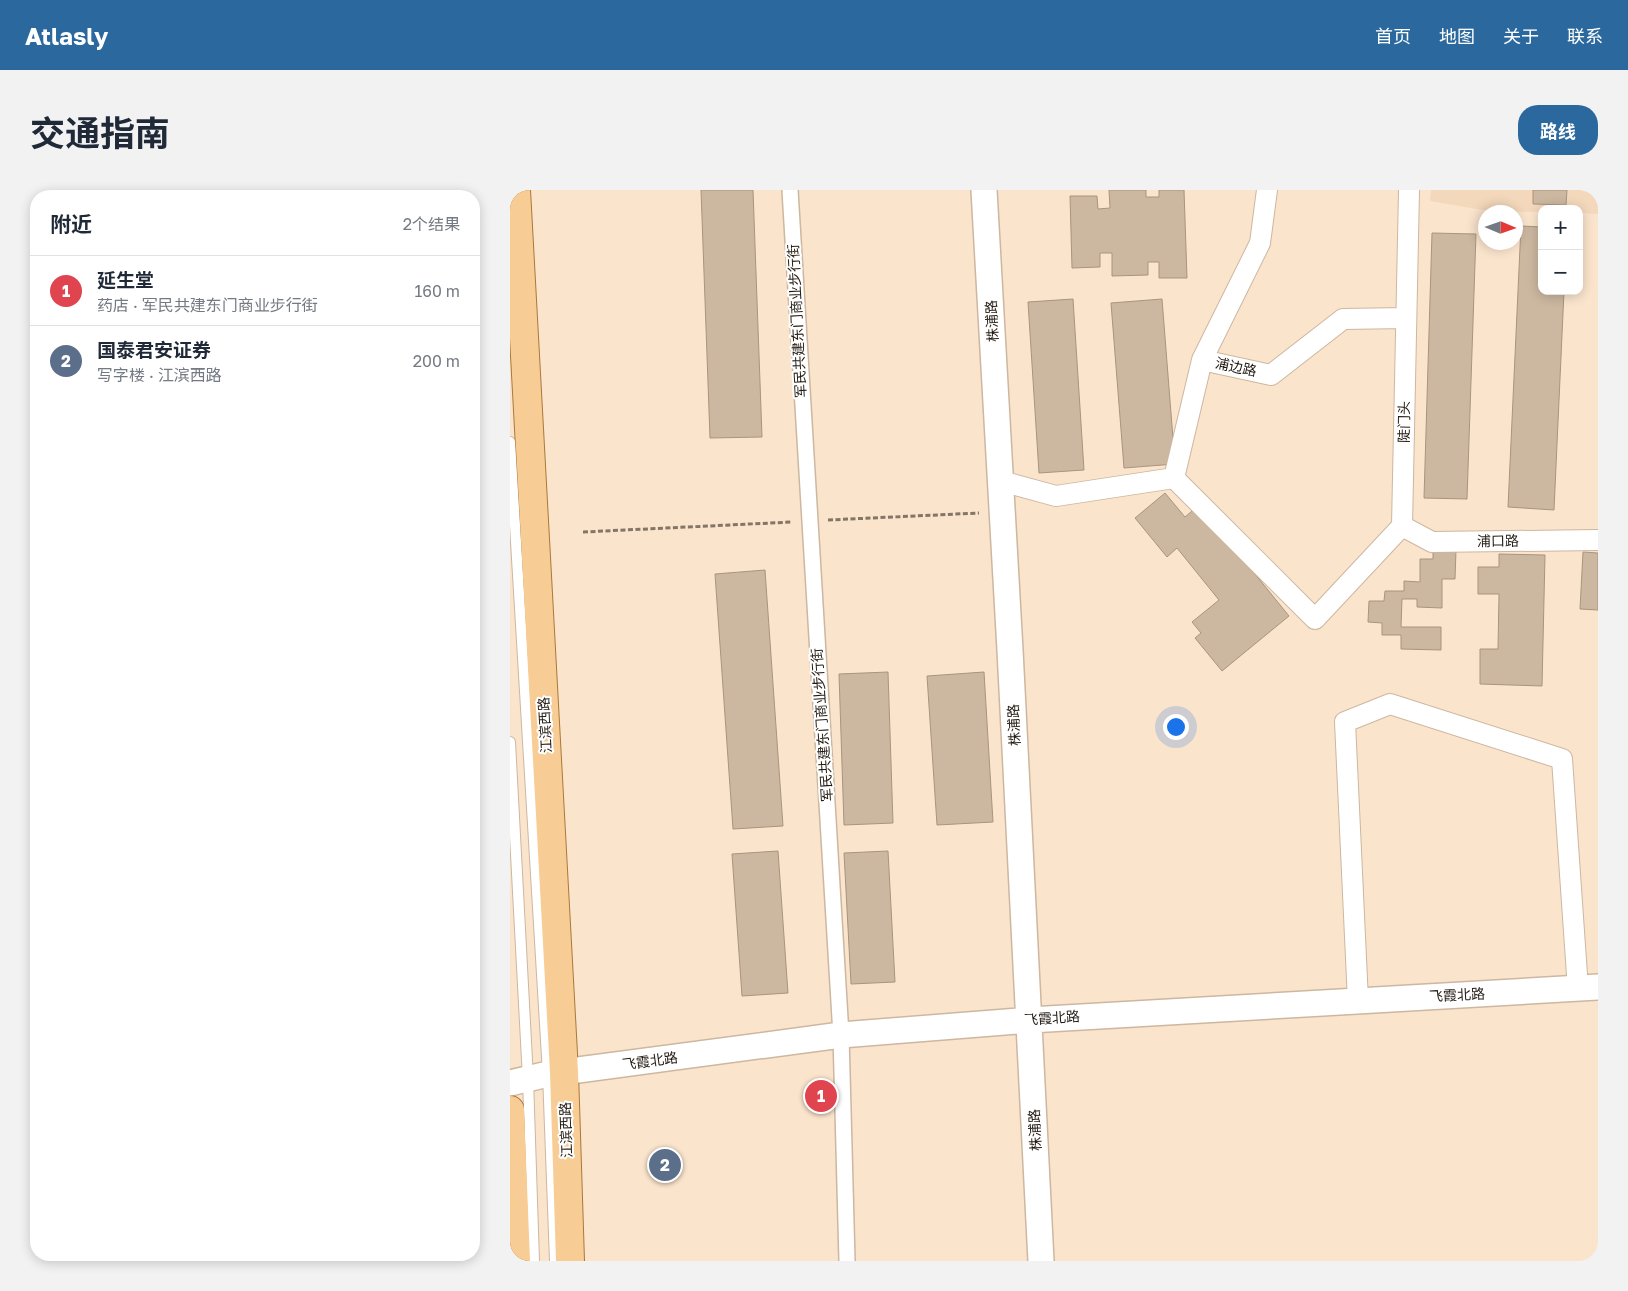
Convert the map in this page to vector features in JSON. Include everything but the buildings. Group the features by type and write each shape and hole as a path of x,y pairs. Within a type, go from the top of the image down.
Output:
{"main road":[{"name":"江滨西路","path":"516,190 537,1077 570,1261"},
{"path":"510,1110 516,1261"}],"street":[{"name":"军民共建东门商业步行街","path":"790,190 841,1035 847,1261"},
{"name":"株浦路","path":"984,190 1030,1020 1041,1261"},
{"name":"浦边路","path":"1267,190 1260,242 1202,360 1271,375 1343,319 1406,318"},
{"name":"陡门头","path":"1402,526 1408,190"},
{"path":"1174,478 1202,360"},
{"path":"1001,482 1056,496 1174,478"},
{"path":"1174,478 1315,619 1402,526"},
{"name":"浦口路","path":"1402,526 1432,542 1598,540"},
{"path":"1358,1001 1345,722 1390,704 1562,759 1588,988"},
{"name":"飞霞北路","path":"537,1077 841,1035 1030,1020 1588,988"}],"lane":[{"path":"510,442 537,1077 534,1261"},
{"path":"510,742 537,1077 555,1261"}],"shaded area":[{"path":"1431,190 1598,190 1598,214 1583,213 1583,205 1538,205 1538,212 1523,212 1523,205 1478,205 1478,209 1430,201"}],"place":[{"name":"延生堂","path":"821,1096"},
{"name":"国泰君安证券","path":"665,1165"}]}
